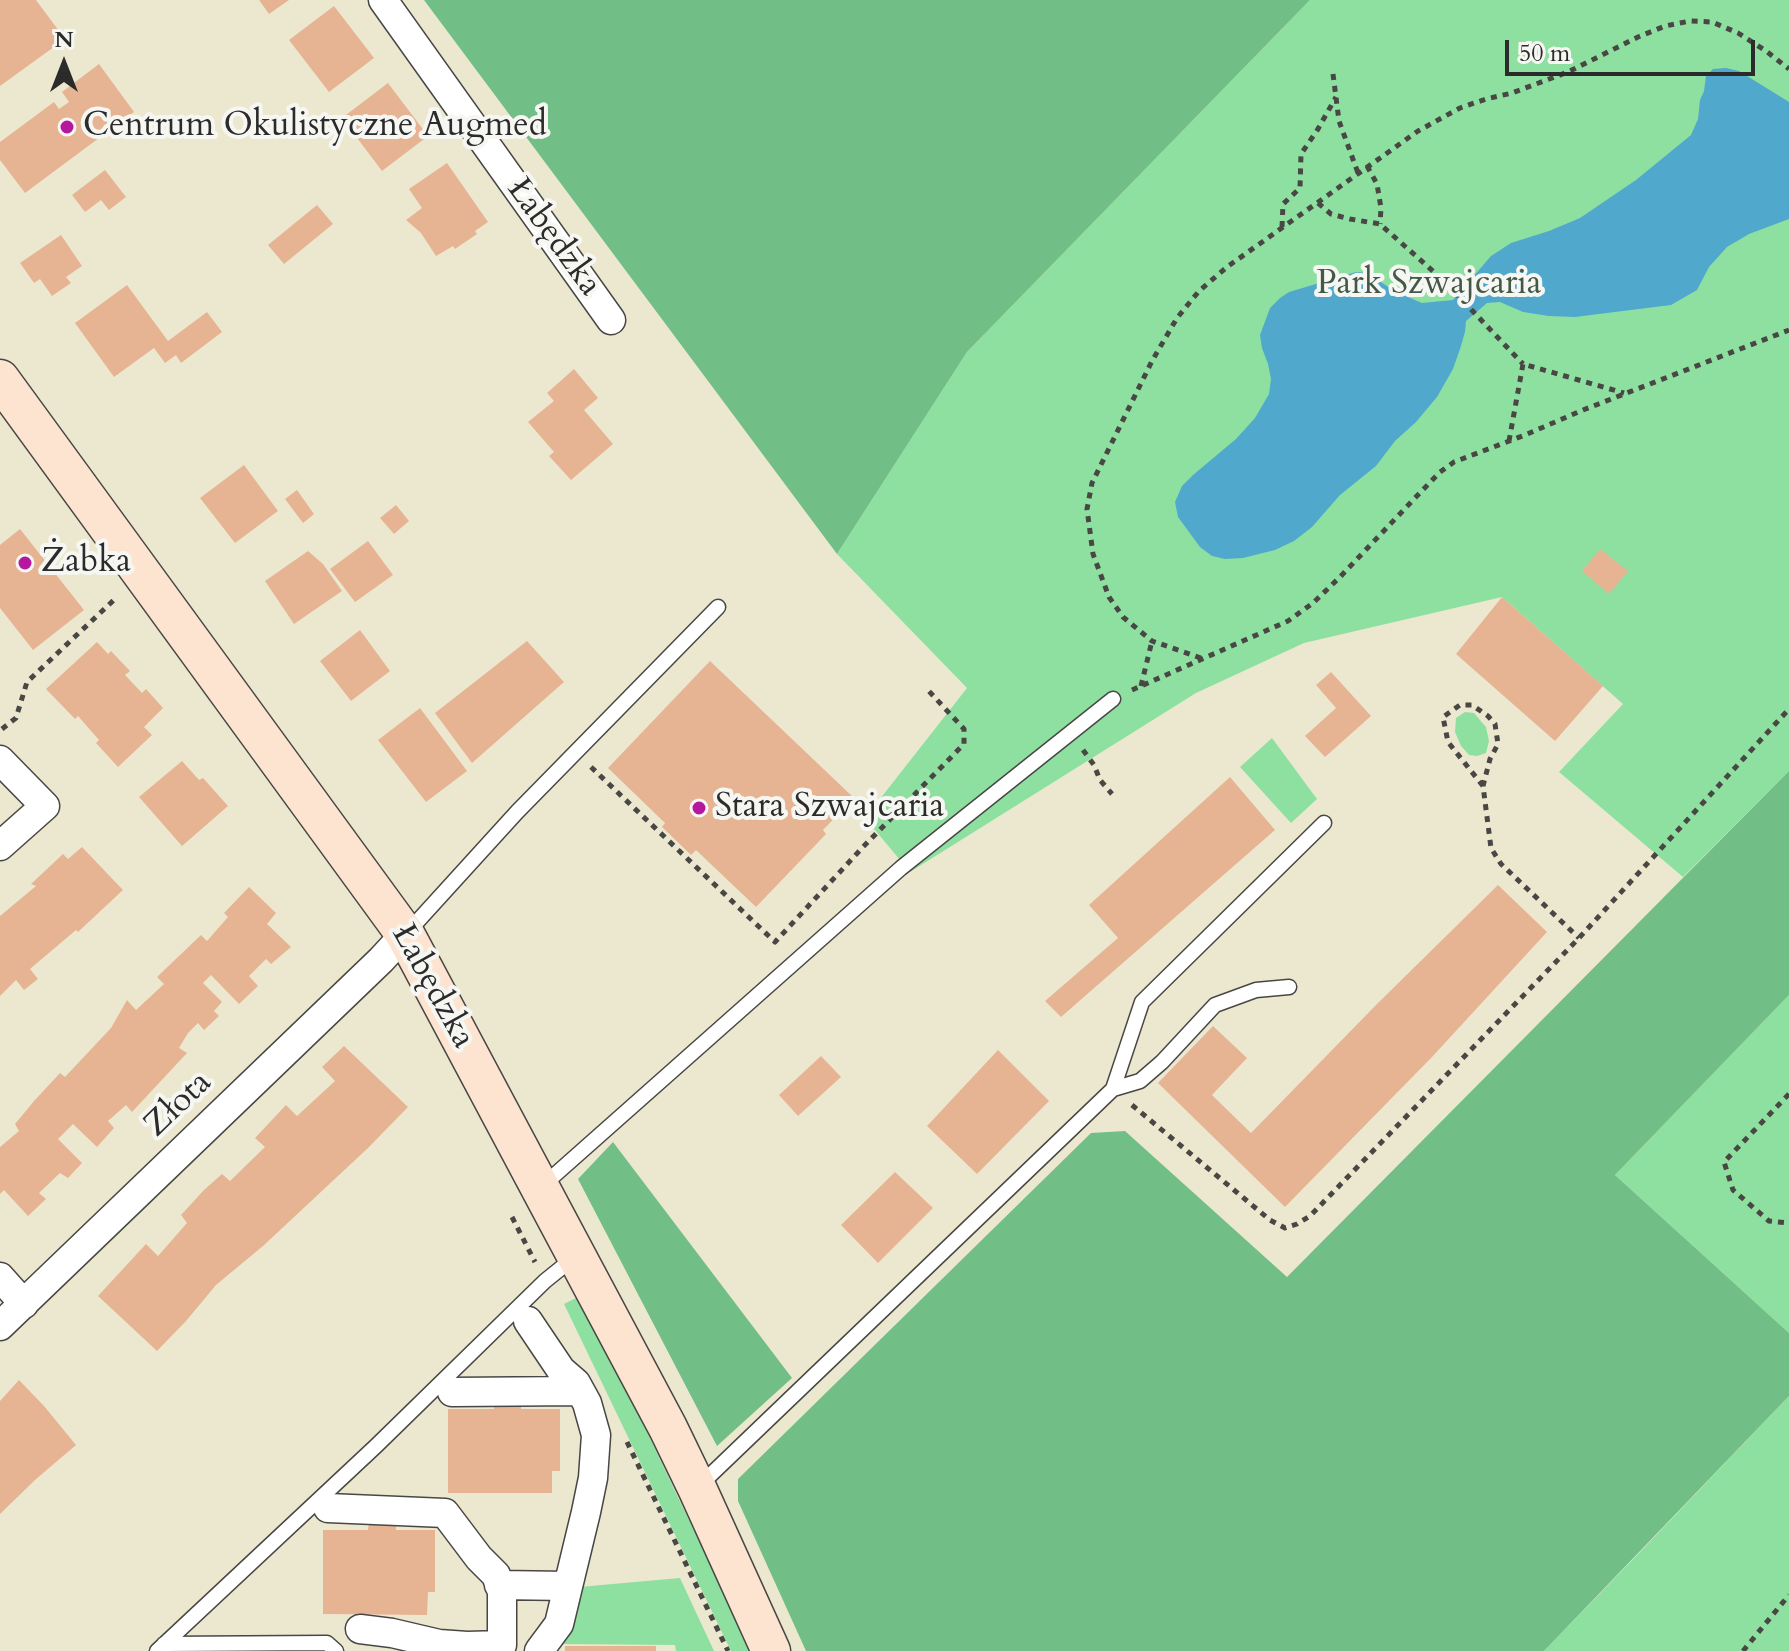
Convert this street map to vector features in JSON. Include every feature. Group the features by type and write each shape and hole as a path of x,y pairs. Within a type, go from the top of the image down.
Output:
{"street":[{"name":"Łabędzka","path":"383,0 611,320"},
{"name":"Łabędzka","path":"0,379 405,934 668,1428 771,1651"},
{"path":"0,760 45,806 0,846"},
{"name":"Złota","path":"0,1326 405,934"},
{"path":"0,1277 24,1304"},
{"path":"528,1321 561,1370 576,1383 587,1403 596,1435 593,1478 559,1624 539,1651"},
{"path":"452,1392 580,1391"},
{"path":"328,1508 445,1513 496,1575 502,1592 502,1645 439,1644 392,1633 347,1635"},
{"path":"499,1585 568,1586"},
{"path":"347,1635 372,1639 382,1651"}],"lane":[{"path":"405,934 517,812 718,607"},
{"path":"540,1188 901,868 1113,699"},
{"path":"1113,1089 1142,1002 1324,823"},
{"path":"697,1488 1113,1089 1140,1081 1215,1005 1256,990 1289,987"},
{"path":"160,1648 576,1255"},
{"path":"160,1648 327,1643 347,1635"}],"path":[{"path":"1201,658 1152,641 1123,617 1109,597 1093,554 1087,509 1092,483 1152,361 1177,318 1199,291 1227,267 1418,131 1460,108 1568,72 1665,26 1690,21 1712,22 1738,33 1789,69"},
{"path":"1333,74 1339,121 1358,173"},
{"path":"1281,228 1283,204 1300,188 1301,154 1336,97"},
{"path":"1367,166 1377,184 1380,224"},
{"path":"1318,203 1331,214 1380,224 1419,257 1523,364 1625,393"},
{"path":"1113,699 1288,621 1313,603 1440,472 1454,462 1789,330"},
{"path":"1509,441 1523,364"},
{"path":"2,729 16,718 27,682 123,591"},
{"path":"1141,686 1152,641"},
{"path":"576,752 775,942 964,744 964,729 926,688"},
{"path":"1483,786 1448,742 1443,717 1460,705 1472,705 1495,724 1498,744 1490,759 1483,786 1491,848 1501,864 1579,938"},
{"path":"1113,1089 1270,1220 1285,1228 1297,1224 1310,1216 1579,938 1789,709"},
{"path":"1071,732 1112,794"},
{"path":"1789,1094 1724,1162 1733,1190 1769,1221 1789,1223"},
{"path":"1743,1651 1789,1595"}],"green space":[{"path":"424,0 1310,0 967,352 837,554"},
{"name":"Park Szwajcaria","path":"1310,0 1789,0 1789,771 1683,877 1559,772 1623,704 1502,597 1304,643 1196,693 910,872 865,818 967,688 837,554 967,352"},
{"path":"1465,712 1474,713 1486,727 1489,741 1486,753 1469,755 1461,746 1455,732 1456,718"},
{"path":"1272,738 1317,799 1291,823 1240,767"},
{"path":"1789,771 1789,995 1615,1175 1789,1333 1789,1396 1544,1651 806,1651 738,1501 738,1479 1091,1133 1125,1131 1287,1277"},
{"path":"1789,995 1789,1333 1615,1175"},
{"path":"613,1142 792,1378 717,1446 578,1179"},
{"path":"582,1295 751,1651 731,1651 564,1304"},
{"path":"1789,1396 1789,1651 1544,1651 1640,1552"},
{"path":"680,1578 714,1651 676,1651 675,1645 559,1644 579,1587"}],"water":[{"path":"1713,69 1739,71 1789,102 1789,219 1749,234 1727,247 1709,267 1697,290 1671,305 1575,317 1523,312 1500,302 1487,303 1466,321 1453,369 1437,397 1376,466 1340,495 1312,527 1275,550 1243,558 1212,556 1200,547 1178,517 1175,502 1182,486 1236,439 1255,418 1269,394 1271,379 1260,335 1270,308 1280,298 1289,292 1356,272 1367,273 1396,292 1422,303 1453,300 1491,256 1511,243 1580,218 1636,180 1691,135 1698,119 1706,76"}],"building":[{"path":"0,0 36,0 65,39 0,86"},
{"path":"259,0 289,0 269,14"},
{"path":"334,6 374,58 329,92 289,40"},
{"name":"Centrum Okulistyczne Augmed","path":"99,64 134,112 25,193 0,160 0,142 54,102 59,109 69,102 62,92"},
{"path":"388,83 428,136 382,171 342,118"},
{"path":"447,163 488,222 455,249 453,246 436,256 421,233 406,220 422,208 409,189"},
{"path":"105,170 126,197 109,210 101,200 85,212 72,195"},
{"path":"317,205 333,224 284,264 268,245"},
{"path":"61,235 82,266 66,277 71,283 52,296 40,279 34,283 20,263"},
{"path":"127,285 168,341 207,312 222,332 181,363 176,355 165,363 154,348 114,377 75,323"},
{"path":"574,369 598,398 584,410 613,444 571,480 549,456 554,452 528,422 554,401 547,393"},
{"path":"244,465 278,511 235,543 200,498"},
{"path":"297,490 314,514 303,523 285,499"},
{"path":"396,505 409,521 394,534 380,518"},
{"path":"20,529 84,610 33,650 0,608 0,545"},
{"path":"368,541 393,575 355,602 330,569"},
{"path":"1600,549 1628,571 1609,594 1582,571"},
{"path":"308,551 323,564 342,591 294,624 265,581"},
{"path":"1502,597 1603,686 1555,741 1456,654"},
{"path":"360,630 390,671 351,701 320,661"},
{"path":"527,641 564,682 472,763 435,713"},
{"path":"97,642 108,654 111,651 130,671 125,675 142,693 146,689 163,708 144,727 152,735 118,767 96,743 99,740 78,716 75,719 46,689"},
{"path":"710,661 854,798 823,830 826,834 756,907 696,850 691,855 662,827 665,823 608,768"},
{"path":"1331,672 1371,716 1325,757 1305,736 1336,708 1316,685"},
{"path":"420,708 467,771 426,802 378,740"},
{"path":"182,761 199,780 203,778 228,806 182,846 139,797"},
{"path":"1230,777 1275,830 1061,1017 1045,1001 1118,938 1089,905"},
{"path":"82,847 123,890 78,932 76,930 30,969 38,979 24,990 16,980 0,996 0,916 36,886 31,884 63,854 68,859"},
{"path":"1498,885 1547,932 1432,1057 1285,1207 1158,1083 1213,1026 1247,1058 1212,1095 1251,1133"},
{"path":"249,887 276,913 267,924 291,947 271,964 266,959 249,976 258,986 239,1004 211,975 203,983 222,1002 214,1011 219,1016 204,1030 198,1023 188,1033 179,1048 187,1053 132,1112 126,1105 108,1121 114,1128 97,1147 73,1124 58,1139 82,1163 68,1178 60,1173 39,1193 46,1199 28,1216 4,1190 0,1194 0,1147 19,1131 15,1124 60,1073 65,1077 111,1028 127,1000 136,1010 164,984 157,977 201,935 207,941 228,917 224,913"},
{"path":"344,1046 408,1107 263,1246 216,1285 157,1351 98,1296 146,1244 158,1256 187,1223 181,1215 204,1190 222,1174 230,1181 265,1147 255,1138 286,1105 297,1116 335,1081 322,1067"},
{"path":"998,1050 1049,1101 977,1174 927,1126"},
{"path":"821,1056 841,1077 798,1116 779,1095"},
{"path":"895,1172 933,1208 878,1263 841,1225"},
{"path":"19,1380 76,1445 0,1514 0,1401"},
{"path":"494,1401 521,1401 521,1409 560,1409 560,1471 552,1471 552,1493 448,1493 448,1409 494,1409"},
{"path":"369,1521 396,1521 396,1530 435,1530 435,1592 428,1592 427,1615 323,1614 323,1530 368,1530"},
{"path":"565,1646 656,1646 656,1651 565,1651"}],"place":[{"name":"Centrum Okulistyczne Augmed","path":"67,127"},
{"name":"Żabka","path":"25,563"},
{"name":"Stara Szwajcaria","path":"699,808"}]}
